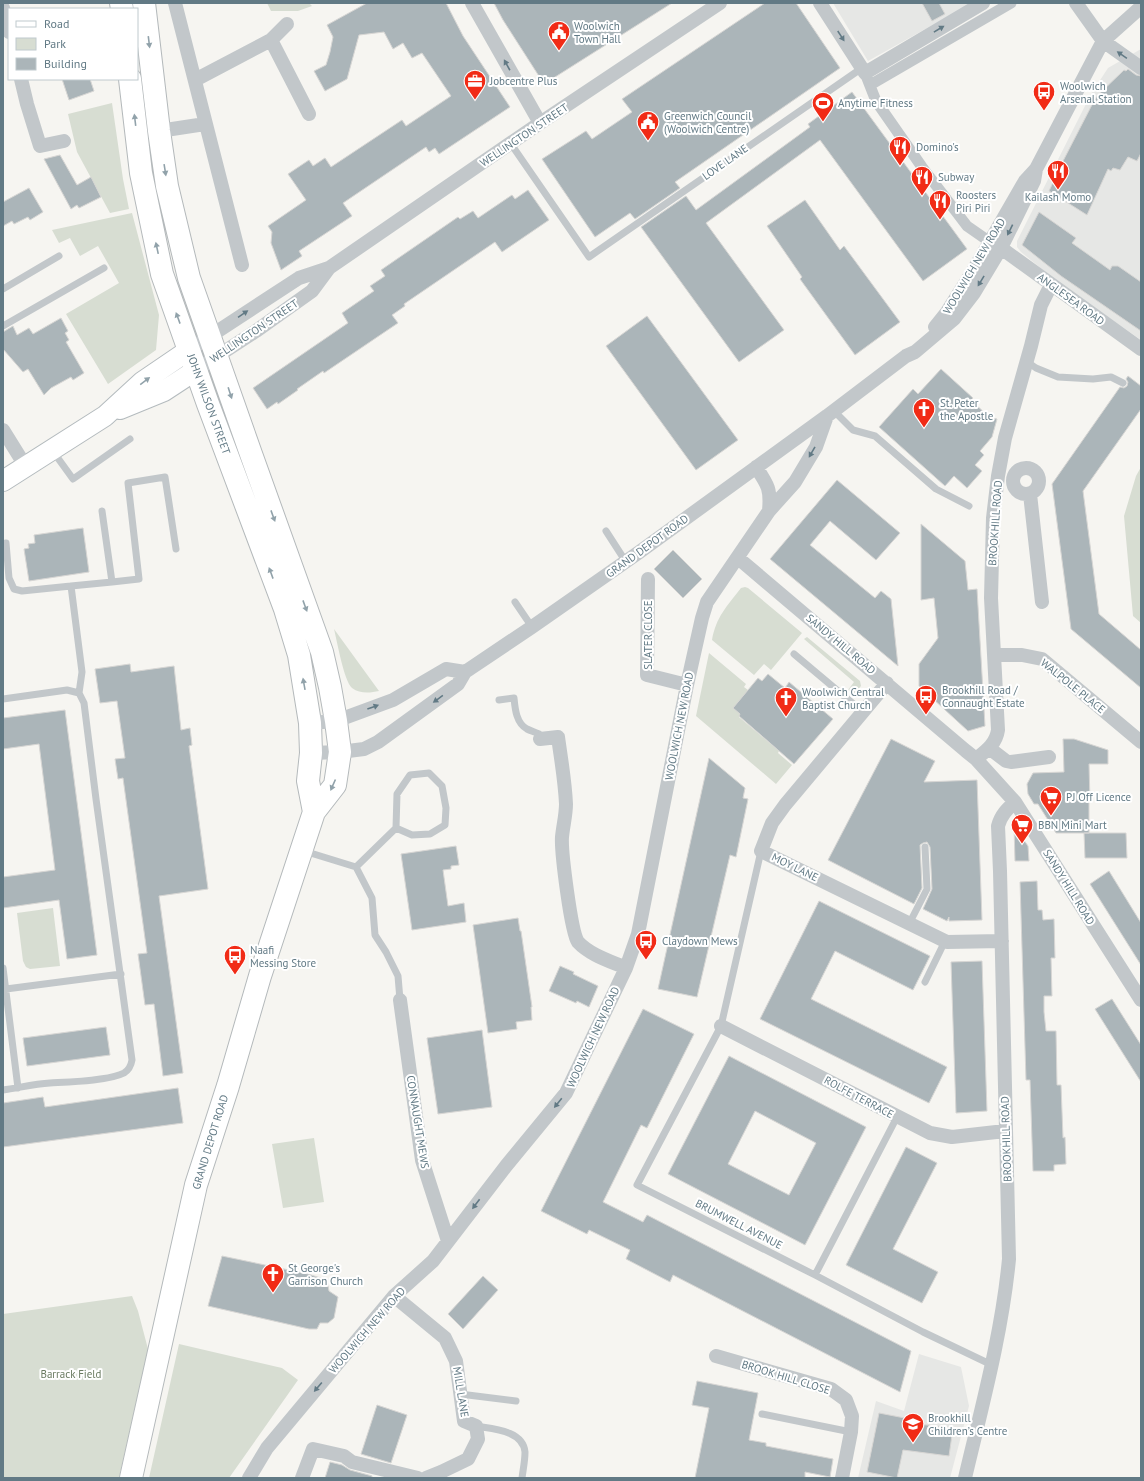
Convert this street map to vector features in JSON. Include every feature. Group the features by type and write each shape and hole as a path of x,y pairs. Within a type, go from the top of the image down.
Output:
{"highway":[{"name":"JOHN WILSON STREET","path":"144,3 159,131 168,186 189,278 322,652 330,687 340,752"},
{"name":"JOHN WILSON STREET","path":"130,80 141,173 166,286 284,609 299,655 310,723"},
{"name":"GRAND DEPOT ROAD","path":"310,723 311,753 308,781 314,812"},
{"name":"GRAND DEPOT ROAD","path":"131,1478 196,1185 228,1086 260,976 314,812 335,785 340,752"}],"main road":[{"name":"WELLINGTON STREET","path":"3,481 105,416 164,391 192,360"}],"street":[{"path":"175,3 242,265"},
{"path":"472,3 540,123"},
{"name":"WELLINGTON STREET","path":"192,360 210,336 299,278 329,268 511,144 704,7 720,3"},
{"path":"820,3 866,75 876,101 922,168 967,226 996,245"},
{"name":"LOVE LANE","path":"866,75 983,3"},
{"path":"866,75 1011,3"},
{"path":"1076,3 1103,42 1141,68"},
{"name":"WOOLWICH NEW ROAD","path":"248,1478 267,1448 394,1296 433,1261 506,1166 566,1093 626,968 638,934 687,685 707,602 769,511 795,482 816,447 830,414 906,356 908,348 954,319 974,293 996,245 1034,181 1036,169 1103,42 1141,7"},
{"path":"3,8 8,28"},
{"path":"194,80 271,40 287,24"},
{"path":"271,40 309,114"},
{"path":"20,80 40,146 64,141"},
{"path":"159,131 205,124"},
{"name":"ANGLESEA ROAD","path":"996,245 1141,349"},
{"name":"WELLINGTON STREET","path":"192,360 218,356 312,291 329,268"},
{"name":"BROOKHILL ROAD","path":"976,759 989,748 996,738 998,730 991,598 993,518 998,476 1005,438 1041,305 1051,285"},
{"name":"GRAND DEPOT ROAD","path":"311,753 364,749 378,742 458,684 465,672 626,562 830,414"},
{"path":"3,430 26,467"},
{"path":"756,467 769,488 771,497 769,511"},
{"path":"1031,469 1036,472 1040,480 1035,491 1030,494 1021,494 1017,492 1013,484 1013,479 1018,470 1031,469"},
{"path":"998,476 1013,479"},
{"path":"1030,494 1042,602"},
{"name":"SANDY HILL ROAD","path":"738,558 976,759 1015,802 1141,1000"},
{"name":"SLATER CLOSE","path":"648,580 647,675 687,685"},
{"name":"WALPOLE PLACE","path":"994,656 1022,655 1042,658 1141,742"},
{"path":"310,723 336,721 393,700 446,669 465,672"},
{"name":"MOY LANE","path":"887,683 784,805 772,823 762,851 944,941 1002,941"},
{"path":"540,739 558,737 566,803 566,815 562,838 570,913 574,934 578,941 596,955 626,968"},
{"path":"989,748 1006,761 1011,762 1049,757"},
{"name":"BROOKHILL ROAD","path":"965,1478 992,1365 1009,1259 998,826 1000,819 1015,802"},
{"name":"CONNAUGHT MEWS","path":"400,1000 422,1160 448,1241"},
{"name":"ROLFE TERRACE","path":"721,1026 930,1133 952,1136 1005,1131"},
{"name":"MILL LANE","path":"394,1296 445,1338 456,1361 464,1421 476,1426 478,1438 468,1458 426,1478"},
{"name":"BROOK HILL CLOSE","path":"716,1356 831,1390 846,1400 852,1416 852,1432 842,1478"},
{"path":"302,1478 312,1449 344,1456 352,1462 418,1478"}],"lane":[{"name":"LOVE LANE","path":"511,144 589,257 866,75"},
{"path":"3,289 59,256"},
{"path":"3,326 104,268"},
{"path":"1026,361 1036,368 1058,377 1093,379 1111,376 1123,383"},
{"path":"830,414 853,430 875,436 936,489 969,506"},
{"path":"52,450 73,479 130,439"},
{"path":"6,543 9,578 14,589 22,591 139,580 128,483 165,477 176,549"},
{"path":"102,511 112,582"},
{"path":"606,531 626,562"},
{"path":"3,1090 49,1083 65,1083 116,1076 125,1072 131,1066 131,1053 121,974 84,703 79,693 82,672 71,586"},
{"path":"515,602 532,627"},
{"path":"794,654 863,712"},
{"path":"3,698 67,690 79,693"},
{"path":"499,700 514,698 516,712 522,726 539,734 540,739"},
{"path":"356,867 396,828 397,794 410,774 429,773 442,786 446,808 444,825 430,834 412,835 396,828"},
{"path":"909,924 927,889 925,847"},
{"path":"302,850 356,867 372,898 374,935 386,952 398,976 400,1000"},
{"path":"721,1026 762,851"},
{"path":"925,982 944,941"},
{"path":"3,966 18,1088"},
{"path":"6,989 121,974"},
{"name":"BRUMWELL AVENUE","path":"721,1026 637,1185 815,1275 919,1330 992,1365"},
{"path":"815,1275 897,1117"},
{"path":"460,1394 516,1401"},
{"path":"762,1414 852,1432"},
{"path":"476,1426 505,1431 517,1438 523,1444 525,1453 522,1478"}],"shaded area":[{"path":"833,3 972,3 868,61"},
{"path":"1141,49 1141,340 1054,279 1021,252 1017,247 1017,241 1091,94 1108,68"},
{"name":"Brookhill Children’s Centre","path":"919,1354 961,1367 969,1406 950,1478 858,1478 876,1401 904,1411"}],"green space":[{"path":"267,3 309,3 312,6 298,11 271,11"},
{"path":"112,103 129,209 110,213 77,152 68,114"},
{"path":"132,213 159,315 156,350 108,384 66,314 119,283 98,246 80,256 70,238 59,243 52,230"},
{"path":"1141,467 1141,623 1133,616 1124,516 1136,476"},
{"path":"745,587 802,633 771,670 764,664 754,675 712,640 719,618 741,588"},
{"path":"334,629 379,691 369,693 362,692 355,690 349,684 346,678"},
{"path":"807,637 860,681 861,686 853,695 848,690 854,682 804,639"},
{"path":"709,653 746,684 744,687 748,690 733,708 740,714 739,717 779,751 778,753 792,765 776,784 696,716"},
{"path":"53,908 60,966 30,969 26,967 23,961 17,913"},
{"path":"314,1138 324,1202 283,1208 272,1144"},
{"name":"Barrack Field","path":"132,1296 138,1311 148,1349 119,1478 3,1478 3,1314"},
{"path":"179,1344 282,1368 298,1380 229,1478 149,1478"}],"building":[{"path":"367,3 446,3 463,36 510,107 439,154 435,148 429,152 426,147 343,203 352,216 299,251 302,256 281,270 271,243 272,232 268,226 306,200 288,174 309,160 313,166 325,158 331,167 402,120 406,126 451,96 422,53 412,58 403,43 393,49 384,32 359,35 347,79 325,91 314,71 326,65 330,52 333,37 327,25"},
{"name":"Woolwich Town Hall","path":"494,3 672,3 544,84 503,20"},
{"path":"765,3 796,3 840,68 675,182 680,188 635,219 630,213 595,237 542,159 586,131 592,139 632,112 622,99"},
{"path":"922,3 939,3 945,14 932,21"},
{"path":"1128,69 1136,75 1141,76 1141,153 1137,161 1128,157 1120,170 1113,168 1111,171 1108,169 1087,215 1049,191 1096,97 1124,70 1126,71"},
{"path":"62,80 90,80 94,91 69,100"},
{"path":"852,92 967,249 923,281 820,140 706,223 784,330 739,362 641,227 686,196 696,210 810,127 808,124"},
{"path":"60,155 77,185 91,177 101,197 79,208 77,205 71,209 44,159"},
{"path":"29,188 43,212 30,220 28,217 14,224 12,221 3,226 3,202"},
{"path":"528,190 549,220 502,252 495,242 404,304 405,306 392,315 398,323 324,373 323,371 278,404 277,402 267,409 253,388 348,323 342,313 374,291 370,286 385,276 381,270 458,217 460,219 473,211 478,218 512,195 515,199"},
{"path":"805,200 840,250 844,246 900,322 855,355 800,279 802,277 767,226"},
{"path":"1039,212 1076,238 1072,243 1110,270 1112,266 1118,266 1141,282 1141,331 1061,276 1022,245"},
{"path":"647,316 738,440 696,470 606,346"},
{"path":"61,318 68,331 65,333 69,340 66,342 84,373 73,380 71,377 51,388 44,395 28,369 23,372 3,349 3,332 13,326 17,335 29,328 33,334"},
{"name":"St. Peter the Apostle","path":"941,369 973,398 971,400 989,417 997,419 992,437 980,451 984,455 975,465 982,471 967,488 954,476 945,486 879,427 913,389 918,394"},
{"path":"1128,376 1141,386 1141,409 1083,491 1099,614 1141,650 1141,688 1071,629 1052,484 1120,387 1124,388 1127,386 1128,382 1126,379"},
{"path":"837,480 900,533 876,560 830,521 810,545 875,598 881,591 891,599 898,666 770,559"},
{"path":"921,524 965,561 968,590 977,589 985,726 968,731 919,686 919,664 938,638 934,598 921,600"},
{"path":"83,528 89,572 29,581 24,549 29,548 28,544 35,543 34,535"},
{"path":"673,550 702,579 683,598 654,569"},
{"path":"130,664 131,672 174,666 181,730 190,728 192,745 189,746 208,889 159,896 183,1073 163,1076 154,1004 145,1005 138,954 147,953 123,778 118,779 115,759 125,758 117,701 100,703 95,669"},
{"name":"Woolwich Central Baptist Church","path":"768,674 785,688 789,682 833,719 794,764 739,716 740,714 733,708 758,678 762,681"},
{"path":"65,710 97,955 67,959 59,900 3,908 3,877 55,870 39,744 3,749 3,718"},
{"path":"891,739 935,761 924,782 977,780 982,920 949,921 949,917 947,921 923,909 932,889 930,847 927,842 920,845 922,888 914,904 828,860"},
{"path":"1063,739 1074,739 1108,750 1108,764 1089,764 1089,833 1056,833 1038,804 1034,804 1028,794 1027,784 1033,773 1064,772"},
{"path":"709,758 745,788 743,798 748,799 736,857 730,855 697,997 658,989"},
{"path":"1014,826 1028,846 1029,861 1015,861"},
{"path":"1084,833 1126,833 1127,858 1085,858"},
{"path":"456,846 459,865 451,866 451,869 443,870 448,906 464,903 466,922 412,930 401,854"},
{"path":"1109,871 1141,923 1141,965 1090,884"},
{"path":"1037,881 1038,910 1042,910 1043,920 1054,919 1055,958 1051,958 1052,996 1044,996 1044,1012 1046,1031 1056,1031 1057,1085 1061,1085 1063,1138 1065,1137 1066,1164 1054,1165 1054,1171 1033,1171 1030,1080 1026,1080 1020,882"},
{"path":"819,901 930,956 913,990 835,951 811,999 947,1067 929,1103 760,1019"},
{"path":"518,918 532,1007 532,1020 516,1022 517,1029 488,1033 473,925"},
{"path":"982,961 987,1111 956,1113 951,962"},
{"path":"560,966 574,972 573,974 598,986 589,1007 549,991"},
{"path":"1112,999 1141,1045 1141,1082 1095,1009"},
{"path":"643,1009 694,1034 647,1128 641,1125 603,1202 643,1222 647,1215 911,1351 900,1392 673,1275 670,1282 626,1259 630,1250 589,1230 587,1234 541,1211"},
{"path":"106,1027 110,1055 27,1066 23,1038"},
{"path":"482,1030 492,1107 438,1114 427,1038"},
{"path":"729,1056 866,1127 805,1245 668,1174","holes":["755,1111 816,1143 789,1195 728,1164"]},
{"path":"178,1088 183,1123 3,1147 3,1103 43,1097 45,1107"},
{"path":"906,1147 937,1163 893,1249 938,1272 922,1303 846,1265"},
{"name":"St George's Garrison Church","path":"222,1256 308,1274 327,1280 329,1291 338,1297 334,1318 328,1323 320,1323 317,1329 309,1329 208,1306"},
{"path":"483,1276 498,1290 463,1329 448,1314"},
{"path":"697,1381 758,1393 749,1440 766,1443 766,1446 833,1459 830,1477 805,1472 805,1478 695,1478 709,1408 692,1405"},
{"path":"377,1405 407,1415 391,1463 361,1454"},
{"path":"879,1413 910,1419 909,1423 953,1428 949,1456 903,1450 897,1478 867,1472"},
{"path":"330,1462 342,1465 350,1470 372,1476 372,1478 325,1478"}],"place":[{"name":"Woolwich Town Hall","path":"559,52"},
{"name":"Jobcentre Plus","path":"475,100"},
{"name":"Woolwich Arsenal Station","path":"1044,112"},
{"name":"Anytime Fitness","path":"823,122"},
{"name":"Greenwich Council (Woolwich Centre)","path":"648,142"},
{"name":"Domino's","path":"900,166"},
{"name":"Kailash Momo","path":"1058,190"},
{"name":"Subway","path":"922,196"},
{"name":"Roosters Piri Piri","path":"940,220"},
{"name":"St. Peter the Apostle","path":"924,428"},
{"name":"Brookhill Road / Connaught Estate","path":"926,716"},
{"name":"Woolwich Central Baptist Church","path":"786,718"},
{"name":"PJ Off Licence","path":"1051,816"},
{"name":"BBN Mini Mart","path":"1022,844"},
{"name":"Claydown Mews","path":"646,960"},
{"name":"Naafi Messing Store","path":"235,976"},
{"name":"St George's Garrison Church","path":"273,1294"},
{"name":"Brookhill Children’s Centre","path":"913,1444"}]}
